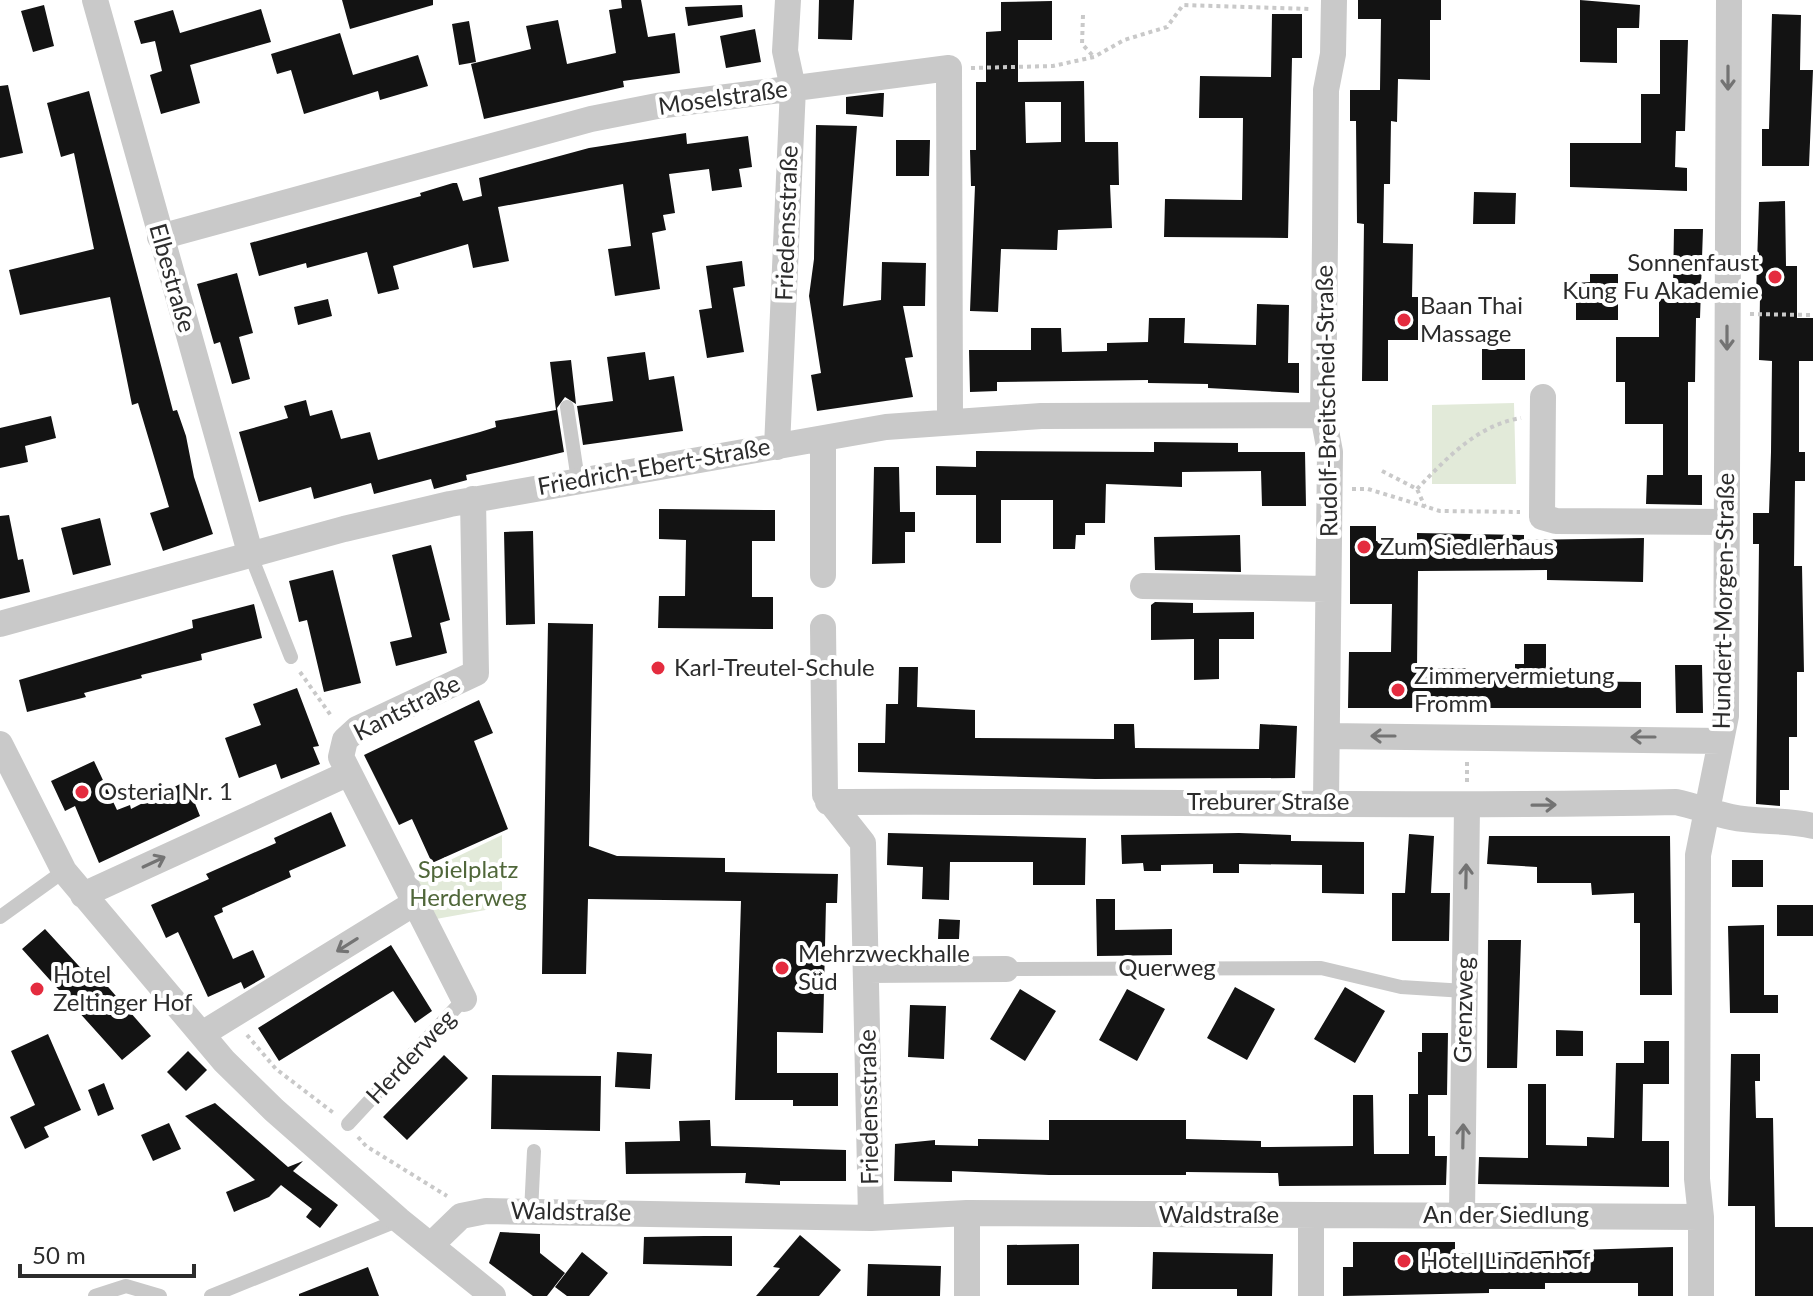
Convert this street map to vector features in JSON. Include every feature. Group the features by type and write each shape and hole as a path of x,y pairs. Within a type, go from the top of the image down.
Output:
{"street":[{"name":"Elbestraße","path":"95,0 251,556"},
{"name":"Friedensstraße","path":"777,447 793,88 785,51 788,0"},
{"name":"Hundert-Morgen-Straße","path":"1701,1296 1701,1217 1697,1179 1698,855 1726,716 1729,0"},
{"name":"Rudolf-Breitscheid-Straße","path":"1326,801 1330,452 1323,415 1326,90 1333,54 1334,5"},
{"name":"Moselstraße","path":"160,237 591,119 657,106 949,68"},
{"path":"949,68 950,420"},
{"path":"1543,406 1542,517 1556,521 1727,522"},
{"name":"Friedrich-Ebert-Straße","path":"0,624 344,529 473,499 886,427 950,420 1135,414 1323,415"},
{"path":"823,439 823,575"},
{"name":"Kantstraße","path":"83,895 347,774 341,757 345,740 357,729 476,673 473,499"},
{"path":"1143,586 1327,589"},
{"path":"823,627 822,775 828,802"},
{"path":"1327,736 1721,741"},
{"path":"0,744 64,871 202,1034 274,1110 399,1220 493,1296"},
{"name":"Herderweg","path":"347,774 464,999"},
{"name":"Treburer Straße","path":"828,802 1326,801 1467,806 1676,802 1708,808 1728,816 1794,821 1813,826"},
{"name":"Friedensstraße","path":"828,802 863,843 871,1218"},
{"name":"Grenzweg","path":"1462,1214 1467,806"},
{"path":"202,1034 413,904"},
{"name":"Querweg","path":"867,970 1006,969"},
{"name":"Waldstraße","path":"431,1245 461,1216 473,1211 871,1218 967,1213 1311,1215 1311,1296"},
{"path":"967,1213 967,1296"},
{"name":"An der Siedlung","path":"1311,1215 1701,1217"}],"lane":[{"path":"567,407 578,480"},
{"path":"251,556 291,657"},
{"path":"0,917 64,871"},
{"name":"Querweg","path":"1006,969 1321,968 1401,987 1465,991"},
{"name":"Herderweg","path":"348,1124 464,999"},
{"path":"531,1212 534,1151"},
{"path":"211,1296 399,1220"},
{"path":"95,1296 126,1286 160,1296"}],"path":[{"path":"949,68 1053,66 1094,57 1124,40 1167,27 1183,5 1334,5"},
{"path":"1083,15 1082,44 1094,57"},
{"path":"1727,314 1813,315"},
{"path":"1417,489 1451,454 1497,423 1543,406"},
{"path":"1382,471 1417,489 1425,507"},
{"path":"1330,489 1368,489 1440,511 1524,512 1542,517"},
{"path":"291,657 324,701 345,740"},
{"path":"1467,806 1468,737"}],"green space":[{"path":"1514,403 1516,484 1432,484 1432,405"},
{"name":"Spielplatz Herderweg","path":"502,835 502,907 436,919 415,877"}],"building":[{"path":"342,0 433,0 433,5 350,29"},
{"path":"621,0 641,0 648,37 675,33 680,73 623,81 624,87 484,119 471,64 531,49 526,26 558,20 567,64 616,53 609,10 622,8"},
{"path":"819,0 854,0 852,40 818,39"},
{"path":"1358,0 1441,0 1441,20 1430,20 1430,80 1398,79 1397,122 1391,121 1390,184 1384,184 1383,243 1413,244 1412,297 1418,297 1418,340 1388,340 1388,381 1362,381 1364,224 1357,223 1356,121 1350,121 1350,90 1380,90 1381,19 1358,19"},
{"path":"1580,0 1640,5 1639,28 1617,28 1617,63 1580,62"},
{"path":"1052,1 1052,40 1018,40 1018,82 1084,81 1085,142 1118,142 1119,185 1110,185 1112,228 1058,230 1057,250 1001,249 998,312 970,311 975,186 971,186 970,150 976,150 976,82 986,82 986,32 1001,31 1001,2","holes":["1025,102 1061,102 1061,142 1026,143"]},
{"path":"44,5 54,46 33,52 21,11"},
{"path":"742,5 743,17 688,26 685,7"},
{"path":"261,9 271,42 190,65 200,103 161,114 150,75 162,71 155,41 141,44 134,21 173,10 180,33"},
{"path":"1272,14 1302,14 1302,58 1292,58 1288,238 1164,237 1165,199 1242,200 1243,118 1199,118 1200,76 1271,77"},
{"path":"1772,14 1801,15 1800,70 1813,70 1809,166 1762,166 1762,129 1769,129"},
{"path":"469,21 476,62 459,65 452,24"},
{"path":"755,29 761,62 726,68 720,36"},
{"path":"340,33 353,75 418,55 428,86 380,100 378,91 304,114 291,70 277,74 271,54"},
{"path":"1660,40 1688,40 1685,131 1676,131 1675,167 1687,168 1687,191 1570,187 1570,143 1641,143 1641,94 1660,94"},
{"path":"8,85 23,153 0,158 0,86"},
{"path":"89,91 173,411 177,410 186,436 194,477 213,534 163,551 150,513 169,507 138,403 132,405 110,297 20,315 9,270 94,249 74,153 61,157 47,103"},
{"path":"884,93 883,117 846,114 846,97"},
{"path":"816,125 857,126 843,306 881,300 882,262 926,263 925,306 903,306 913,357 905,358 913,397 817,411 811,375 821,373 809,296 814,259"},
{"path":"686,133 687,144 748,136 752,167 739,169 742,187 712,191 709,169 669,174 675,213 663,215 666,230 652,233 660,289 615,296 608,249 631,246 623,184 498,207 509,261 473,268 468,244 393,266 399,289 378,294 367,252 307,268 306,263 259,276 250,243 421,196 420,193 453,183 457,183 463,201 482,196 479,178 589,148"},
{"path":"896,140 930,140 929,176 896,176"},
{"path":"1474,192 1516,193 1515,224 1473,224"},
{"path":"1785,201 1786,266 1797,266 1797,318 1813,318 1813,361 1799,361 1799,452 1805,452 1805,481 1795,481 1794,566 1802,566 1804,672 1797,672 1797,737 1789,737 1789,790 1780,790 1780,806 1756,804 1759,544 1753,544 1753,513 1769,513 1771,452 1772,361 1759,360 1760,295 1756,295 1759,202"},
{"path":"1674,229 1703,229 1695,382 1688,382 1688,475 1702,475 1702,505 1646,504 1647,475 1663,475 1663,424 1625,424 1625,382 1616,382 1616,337 1659,337 1659,288 1673,288"},
{"path":"742,261 745,286 733,288 744,352 707,358 699,310 712,308 706,266"},
{"path":"237,273 253,333 239,337 250,379 232,384 220,342 214,344 197,284"},
{"path":"1590,274 1618,274 1618,320 1576,320 1576,283 1590,282"},
{"path":"328,299 332,316 298,325 294,307"},
{"path":"1257,304 1289,305 1288,363 1299,363 1299,393 1208,388 1208,384 1148,383 1148,380 997,382 997,391 970,392 969,350 1031,350 1031,328 1061,328 1062,352 1107,351 1107,343 1148,342 1149,318 1185,318 1184,343 1256,345"},
{"path":"1482,349 1525,349 1525,380 1482,380"},
{"path":"645,352 649,380 674,376 683,431 583,445 577,406 613,401 607,357"},
{"path":"571,360 576,404 565,397 557,408 564,452 466,475 467,480 434,489 431,479 374,494 371,483 314,499 311,487 259,502 239,432 288,418 284,406 306,400 310,416 332,410 341,439 370,432 378,460 496,427 495,421 556,410 550,362"},
{"path":"51,416 56,438 25,446 28,462 0,468 0,428"},
{"path":"1154,442 1238,443 1238,452 1305,452 1306,506 1262,506 1261,471 1182,472 1182,487 1106,484 1105,523 1085,523 1085,535 1076,535 1075,549 1053,549 1053,500 1001,500 1001,543 976,543 976,495 936,495 936,466 976,467 976,451 1154,452"},
{"path":"874,467 899,467 900,512 915,512 915,532 905,532 905,563 872,564"},
{"path":"659,509 775,510 775,541 752,541 752,597 773,597 773,629 658,628 659,596 685,596 686,540 659,539"},
{"path":"9,515 18,560 23,559 30,592 0,599 0,516"},
{"path":"100,518 111,565 73,575 61,528"},
{"path":"1350,526 1376,526 1376,541 1417,541 1417,533 1524,535 1524,540 1644,538 1643,582 1547,580 1547,570 1418,571 1417,668 1466,668 1466,678 1515,678 1515,664 1524,664 1524,644 1546,644 1546,681 1641,682 1641,708 1348,708 1349,652 1391,652 1392,604 1350,604"},
{"path":"533,531 535,624 506,625 504,532"},
{"path":"1240,535 1241,572 1155,570 1154,537"},
{"path":"431,545 450,620 440,623 447,653 396,666 390,642 412,637 392,555"},
{"path":"333,570 361,683 324,692 307,620 299,622 289,581"},
{"path":"1155,602 1193,603 1193,613 1254,612 1254,639 1219,639 1219,679 1194,680 1194,639 1151,640 1151,605"},
{"path":"254,604 262,638 201,654 202,660 84,693 86,697 27,712 19,680 193,628 192,620"},
{"path":"548,623 593,624 589,846 617,856 725,858 725,872 838,874 837,903 826,903 823,1033 777,1032 777,1073 838,1073 838,1106 793,1106 793,1100 735,1100 741,901 588,899 586,974 542,974"},
{"path":"1675,665 1702,665 1703,713 1676,713"},
{"path":"899,667 918,667 917,707 975,710 975,738 1114,739 1114,724 1134,724 1135,748 1259,749 1260,724 1297,726 1295,778 1095,779 858,772 858,743 885,743 886,704 898,704"},
{"path":"297,688 319,746 313,747 320,764 281,779 276,764 239,778 225,738 261,725 253,704"},
{"path":"479,700 493,733 474,741 508,829 432,863 412,819 399,825 364,755"},
{"path":"94,761 117,810 130,805 131,809 186,781 200,816 99,863 75,806 65,811 51,781"},
{"path":"331,812 346,846 289,871 291,877 222,908 223,912 214,916 233,959 253,950 265,977 244,989 241,982 208,997 178,932 166,938 151,905 209,879 206,874 276,843 274,838"},
{"path":"888,833 1086,838 1085,885 1033,885 1033,862 950,862 949,900 922,899 923,867 887,865"},
{"path":"1409,834 1434,836 1431,893 1450,893 1449,941 1392,941 1392,893 1405,893"},
{"path":"1121,835 1291,835 1291,841 1364,842 1364,894 1322,893 1322,865 1239,864 1239,873 1213,873 1213,864 1161,865 1161,871 1144,871 1143,863 1122,864"},
{"path":"1489,836 1670,836 1672,995 1640,995 1640,923 1634,923 1634,893 1592,895 1591,883 1537,883 1537,867 1487,864"},
{"path":"1732,860 1763,860 1763,887 1732,887"},
{"path":"1096,899 1115,899 1115,930 1172,929 1172,955 1097,956"},
{"path":"1777,905 1813,905 1813,936 1777,936"},
{"path":"939,919 960,920 959,939 938,939"},
{"path":"1764,925 1764,995 1778,995 1778,1013 1730,1013 1728,926"},
{"path":"45,929 89,977 95,972 151,1036 122,1060 22,949"},
{"path":"1488,940 1521,940 1517,1068 1487,1068"},
{"path":"391,945 432,1011 415,1023 393,991 279,1061 258,1028"},
{"path":"1235,987 1275,1009 1247,1060 1207,1038"},
{"path":"1345,987 1385,1011 1355,1063 1314,1039"},
{"path":"1020,989 1056,1011 1025,1061 990,1039"},
{"path":"1127,989 1165,1009 1137,1061 1099,1040"},
{"path":"910,1005 946,1006 944,1059 908,1057"},
{"path":"1556,1030 1583,1031 1583,1056 1556,1056"},
{"path":"1422,1033 1448,1033 1447,1095 1428,1095 1428,1136 1435,1136 1435,1156 1447,1156 1446,1185 1279,1186 1278,1173 1186,1172 1186,1175 1049,1175 952,1171 952,1182 894,1181 895,1144 935,1140 935,1145 978,1146 978,1139 1049,1140 1049,1120 1186,1120 1186,1139 1261,1141 1261,1147 1353,1146 1353,1095 1373,1095 1374,1154 1409,1154 1409,1094 1418,1094 1418,1052 1422,1052"},
{"path":"48,1034 81,1110 44,1127 49,1137 25,1149 10,1117 35,1105 11,1051"},
{"path":"1644,1041 1669,1041 1669,1084 1643,1084 1642,1141 1669,1141 1669,1187 1478,1184 1479,1157 1528,1158 1528,1084 1546,1084 1546,1145 1587,1146 1587,1137 1614,1138 1616,1063 1644,1063"},
{"path":"188,1051 207,1070 186,1091 167,1072"},
{"path":"617,1052 652,1054 650,1089 615,1087"},
{"path":"1731,1054 1760,1054 1760,1081 1755,1081 1756,1118 1773,1118 1775,1227 1813,1227 1813,1296 1755,1296 1755,1206 1728,1206"},
{"path":"444,1055 468,1078 407,1140 383,1117"},
{"path":"492,1075 601,1076 600,1131 491,1129"},
{"path":"104,1083 114,1109 98,1116 88,1090"},
{"path":"215,1103 288,1167 303,1161 293,1171 338,1205 320,1228 306,1217 312,1209 281,1185 269,1197 234,1212 226,1192 255,1180 185,1116"},
{"path":"710,1120 711,1146 846,1150 846,1181 780,1181 780,1185 745,1183 746,1173 626,1174 625,1142 680,1141 679,1121"},
{"path":"169,1123 181,1149 153,1161 141,1135"},
{"path":"500,1232 540,1234 540,1253 565,1273 547,1296 533,1296 489,1263"},
{"path":"800,1235 841,1270 819,1296 756,1296 780,1268 773,1267"},
{"path":"732,1236 732,1266 643,1264 644,1237"},
{"path":"1353,1242 1455,1242 1455,1254 1673,1247 1673,1296 1638,1296 1638,1283 1545,1283 1545,1289 1489,1289 1489,1293 1343,1296 1343,1267 1353,1267"},
{"path":"1079,1244 1079,1285 1007,1285 1007,1245"},
{"path":"582,1252 608,1273 589,1296 567,1296 555,1287"},
{"path":"1153,1252 1273,1254 1272,1296 1237,1296 1237,1289 1152,1289"},
{"path":"868,1264 941,1266 940,1296 867,1296"},
{"path":"368,1267 379,1296 299,1296 299,1294"}],"place":[{"name":"Sonnenfaust Kung Fu Akademie","path":"1775,277"},
{"name":"Baan Thai Massage","path":"1404,320"},
{"name":"Zum Siedlerhaus","path":"1364,547"},
{"name":"Karl-Treutel-Schule","path":"658,668"},
{"name":"Zimmervermietung Fromm","path":"1398,690"},
{"name":"Osteria Nr. 1","path":"82,792"},
{"name":"Mehrzweckhalle Süd","path":"782,968"},
{"name":"Hotel Zeltinger Hof","path":"37,989"},
{"name":"Hotel Lindenhof","path":"1404,1261"}]}
